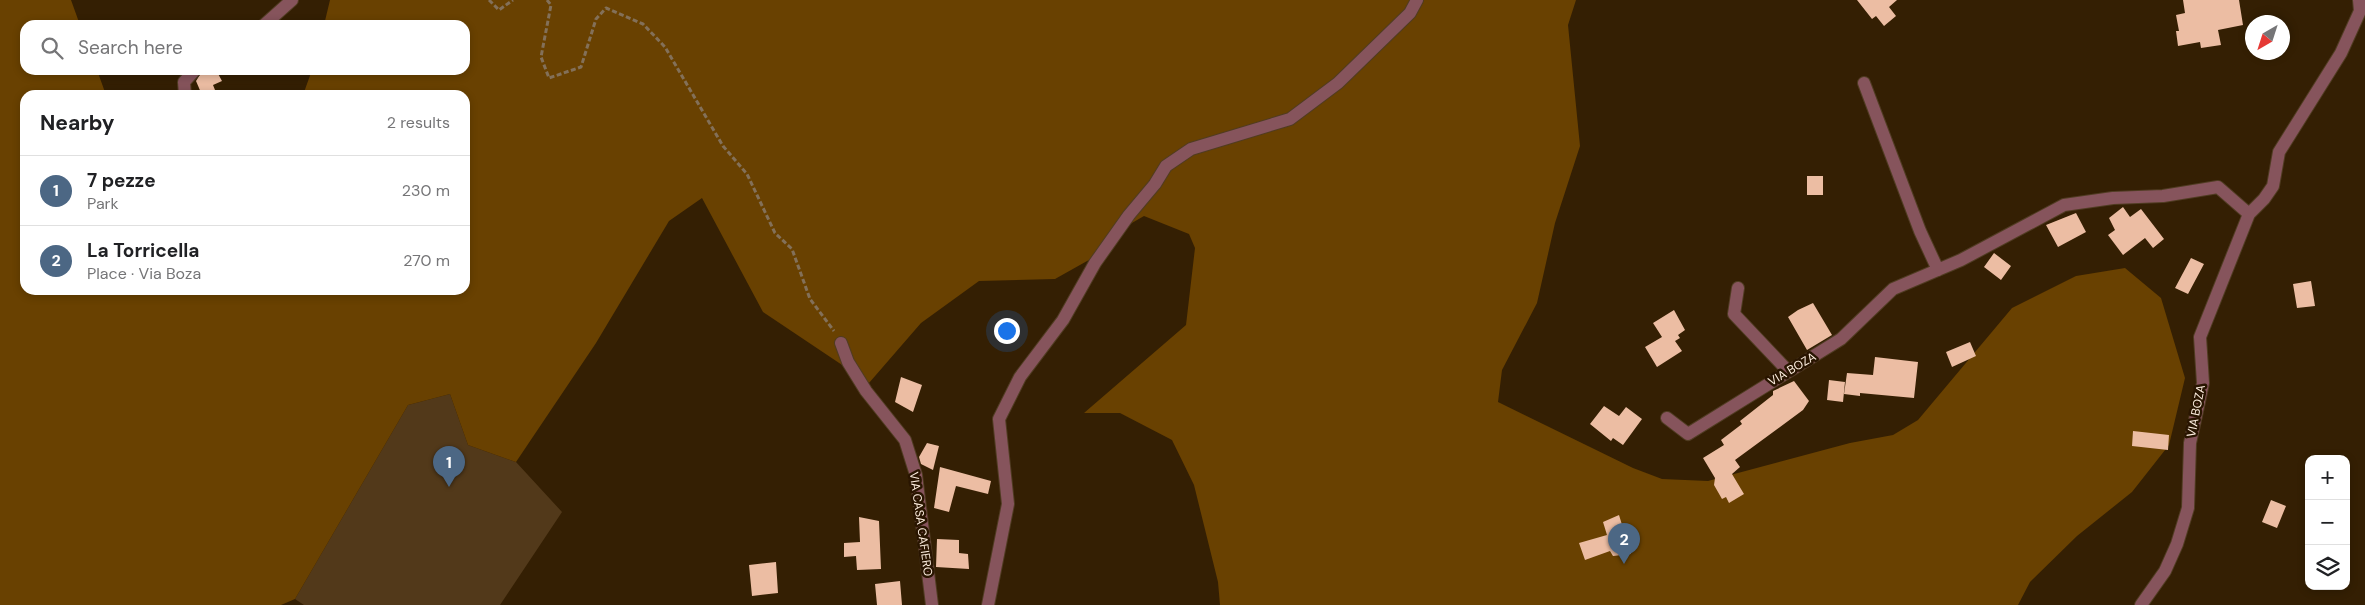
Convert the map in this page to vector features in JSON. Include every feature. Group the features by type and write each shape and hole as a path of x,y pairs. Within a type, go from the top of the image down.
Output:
{"street":[{"path":"270,20 292,0"},
{"path":"988,605 1008,504 999,418 1020,377 1063,320 1095,263 1166,166 1191,149 1290,119 1338,83 1410,13 1417,0"},
{"name":"VIA BOZA","path":"2141,605 2165,571 2177,544 2188,508 2190,443 2203,383 2200,337 2249,214 2264,199 2273,186 2279,152 2341,53 2360,11 2360,0"},
{"path":"185,90 184,82 190,75"},
{"path":"1864,84 1920,231 1938,270"},
{"name":"VIA BOZA","path":"1667,418 1688,434 1841,339 1893,289 1961,260 2064,204 2113,198 2163,196 2218,187 2249,214"},
{"path":"1738,288 1734,314 1788,371"},
{"name":"VIA CASA CAFIERO","path":"841,343 848,362 866,391 906,440 916,475 932,605"}],"path":[{"path":"489,0 499,10 513,0"},
{"path":"547,0 551,5 541,57 549,78 580,67 596,19 606,8 643,24 665,47 723,146 747,174 775,233 792,249 810,299 841,343"}],"shaded area":[{"path":"0,0 71,0 78,20 20,20 20,75 99,75 104,90 20,90 20,295 470,295 470,90 305,90 310,75 470,75 470,20 325,20 330,0 1576,0 1568,25 1580,146 1555,223 1537,303 1502,370 1498,402 1633,468 1662,479 1708,481 1850,443 1893,435 1918,420 2012,308 2076,276 2125,268 2161,298 2185,378 2169,445 2132,492 2077,536 2030,582 2018,605 1220,605 1218,582 1194,485 1172,440 1120,413 1084,413 1186,325 1195,248 1189,234 1144,216 1118,231 1096,256 1055,279 979,281 921,323 869,383 763,312 702,198 669,221 596,343 516,462 468,445 450,394 408,405 295,599 281,605 0,605"},
{"path":"450,394 468,445 516,462 562,512 500,605 304,605 295,599 408,405"}],"building":[{"path":"1857,0 1897,0 1889,7 1896,16 1884,26 1876,16 1872,19"},
{"path":"2183,0 2239,0 2243,25 2218,30 2221,45 2201,48 2200,42 2178,46 2176,31 2179,31 2176,15 2185,13"},
{"path":"200,75 219,75 222,81 213,85 215,90 200,90 196,81"},
{"path":"1807,176 1823,176 1823,195 1807,195"},
{"path":"2123,207 2130,217 2141,209 2164,239 2153,248 2145,238 2123,255 2108,235 2115,230 2109,218"},
{"path":"2076,213 2086,232 2058,247 2046,225"},
{"path":"1994,253 2011,266 2001,280 1984,267"},
{"path":"2191,258 2204,264 2188,294 2175,288"},
{"path":"2311,281 2315,306 2297,308 2293,284"},
{"path":"1813,303 1832,335 1807,350 1788,317"},
{"path":"1674,310 1685,330 1678,335 1680,338 1675,341 1682,351 1657,367 1645,347 1662,337 1653,323"},
{"path":"1970,342 1976,356 1952,367 1946,352"},
{"path":"1875,357 1918,362 1914,398 1860,393 1860,396 1844,394 1847,373 1873,375"},
{"path":"901,377 922,385 913,412 895,402"},
{"path":"1829,380 1845,382 1843,402 1827,400"},
{"path":"1794,381 1809,401 1803,410 1735,460 1740,467 1732,474 1744,494 1729,503 1726,497 1722,499 1714,485 1715,478 1703,458 1724,445 1721,440 1742,424 1740,421 1773,395 1773,391"},
{"path":"1604,406 1619,416 1626,407 1642,419 1623,445 1613,438 1611,441 1590,424"},
{"path":"2133,431 2169,435 2168,450 2132,446"},
{"path":"927,443 939,446 933,470 921,464 919,457"},
{"path":"940,467 991,481 988,494 956,486 949,512 934,508"},
{"path":"2271,500 2286,506 2277,528 2262,522"},
{"path":"1619,515 1631,554 1613,556 1610,551 1585,560 1579,543 1607,535 1603,522"},
{"path":"859,517 879,521 881,569 857,570 856,556 844,557 844,543 860,542"},
{"path":"937,539 959,540 959,553 968,554 969,569 936,567"},
{"path":"776,562 778,593 752,596 749,565"},
{"path":"900,581 902,605 877,605 875,584"}],"place":[{"name":"7 pezze","path":"449,487"},
{"name":"La Torricella","path":"1624,564"}]}
